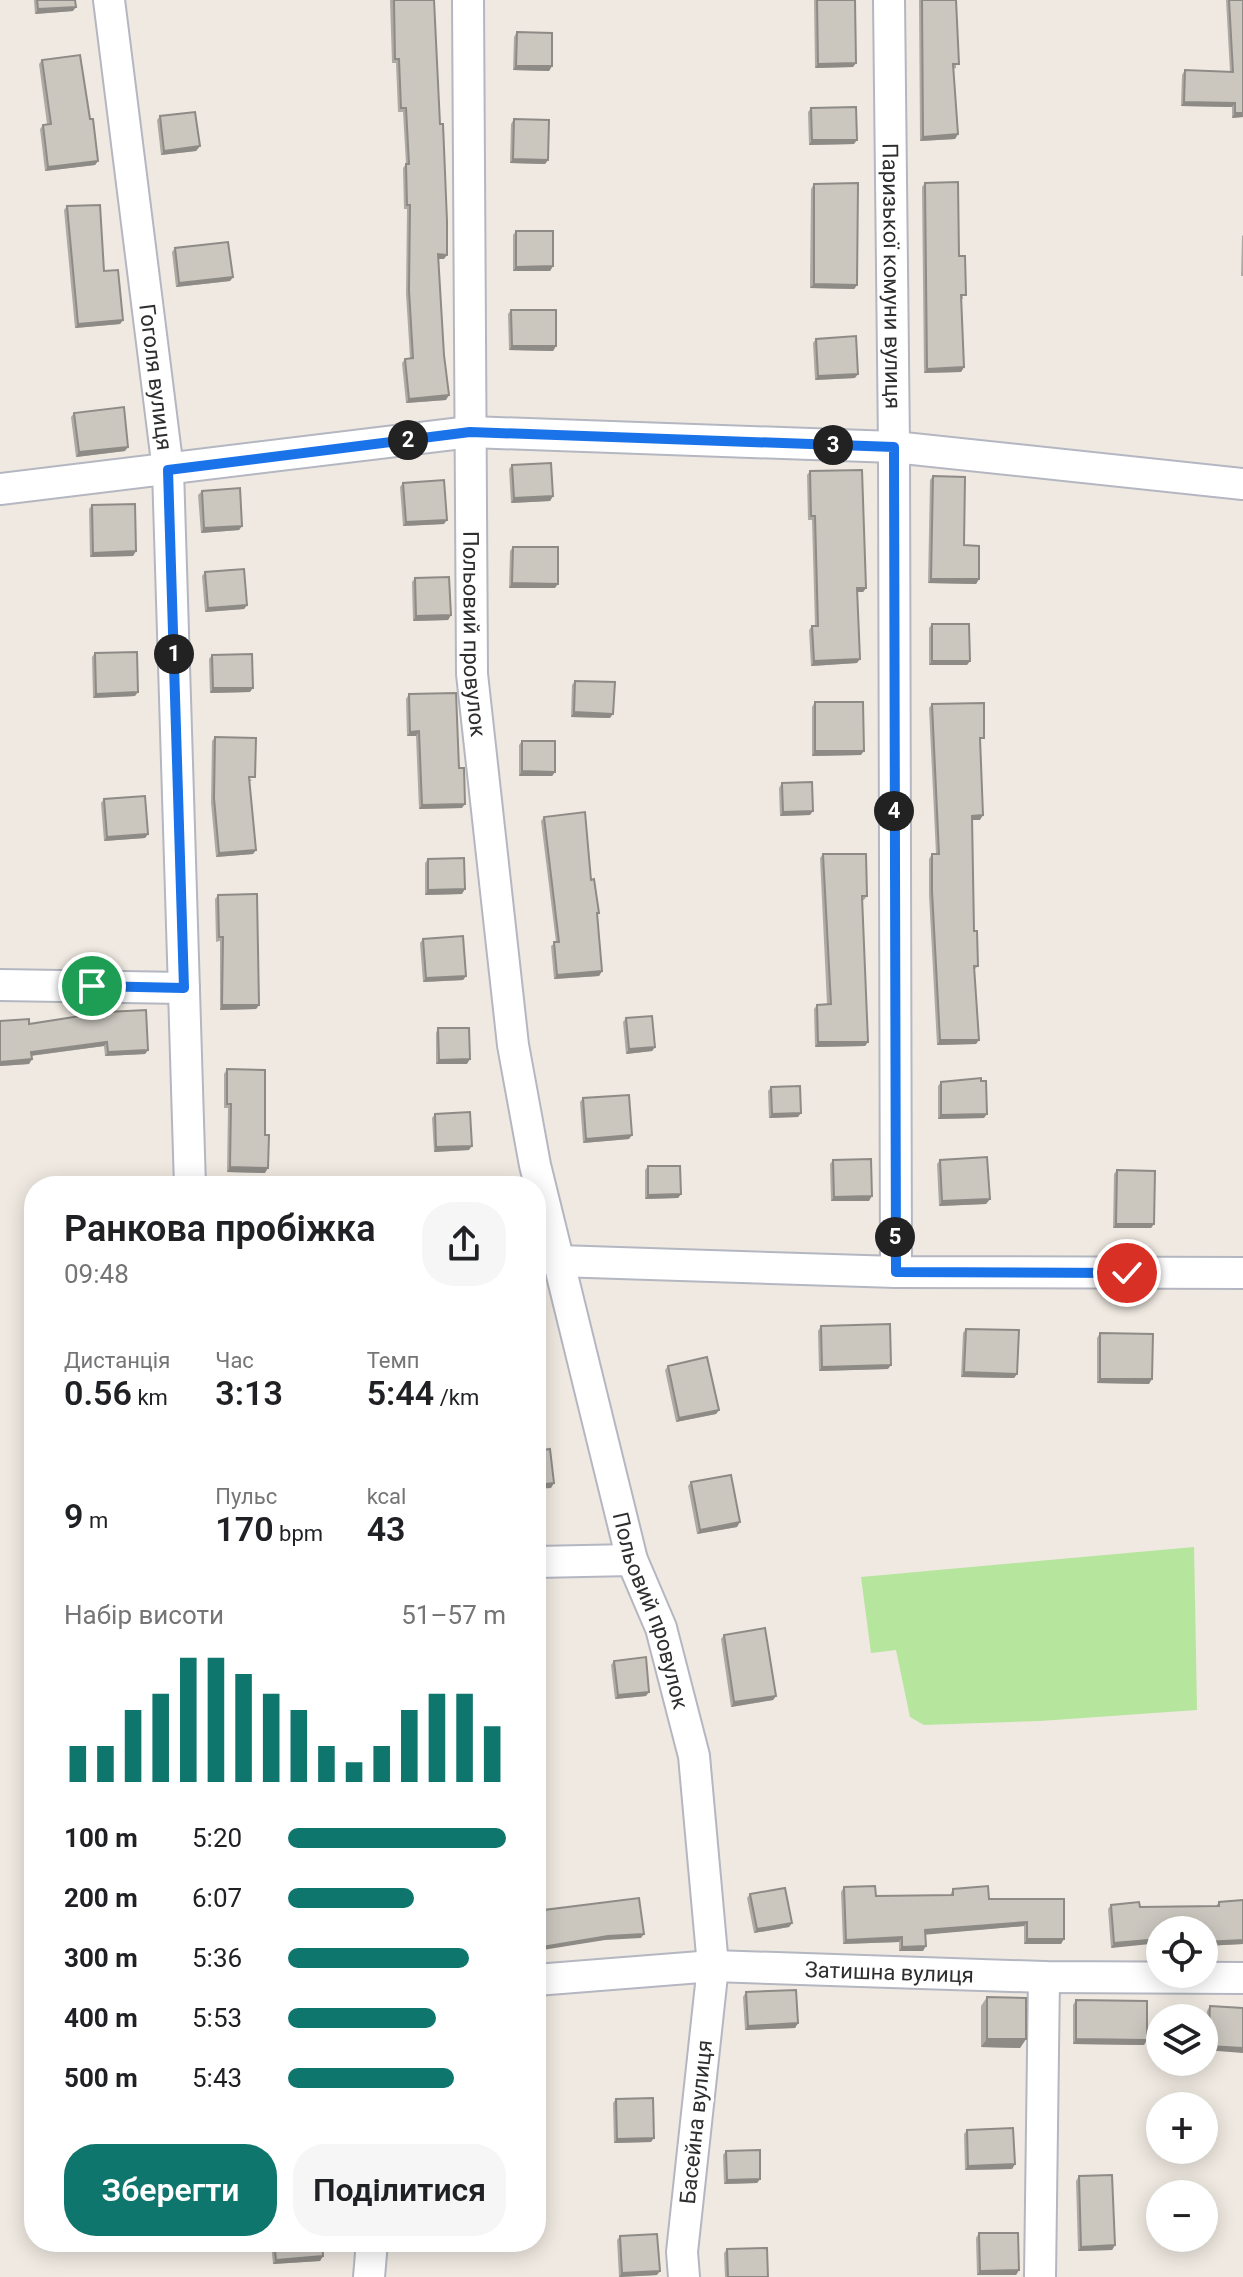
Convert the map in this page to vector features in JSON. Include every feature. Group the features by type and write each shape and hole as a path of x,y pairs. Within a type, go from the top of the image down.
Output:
{"street":[{"name":"Гоголя вулиця","path":"109,0 168,470 190,1176"},
{"name":"Польовий провулок","path":"468,0 474,690 513,1045 538,1176"},
{"name":"Паризької комуни вулиця","path":"889,0 894,447 896,1272"},
{"path":"0,489 470,432 894,447 1243,484"},
{"path":"0,985 184,988"},
{"name":"Польовий провулок","path":"546,1211 632,1560 661,1628 694,1756 713,1966"},
{"path":"558,1261 896,1272 1243,1273"},
{"path":"546,1562 632,1560"},
{"name":"Затишна вулиця","path":"546,1979 713,1966 1044,1977 1243,1978"},
{"name":"Басейна вулиця","path":"684,2277 682,2252 713,1966"},
{"path":"1040,2277 1044,1977"},
{"path":"369,2277 371,2252"}],"green space":[{"path":"1194,1547 1197,1710 924,1725 910,1717 896,1650 871,1653 861,1577"}],"building":[{"path":"37,0 75,0 76,7 38,9"},
{"path":"394,0 434,0 447,221 447,255 438,254 449,395 409,399 405,359 413,358 409,290 410,205 407,205 406,164 409,164 406,108 401,108 399,59 395,59"},
{"path":"817,0 855,0 856,63 818,64"},
{"path":"922,0 956,0 959,64 953,64 958,134 923,137"},
{"path":"1229,0 1243,0 1243,113 1235,113 1235,103 1184,102 1185,70 1233,72"},
{"path":"517,32 552,33 552,66 516,66"},
{"path":"80,55 98,161 48,167 43,125 51,124 42,60"},
{"path":"856,107 857,140 812,140 811,108"},
{"path":"195,112 200,146 164,151 160,116"},
{"path":"514,119 549,120 548,160 513,159"},
{"path":"958,182 959,256 965,256 966,295 961,295 964,367 927,369 925,183"},
{"path":"858,183 857,285 814,284 814,184"},
{"path":"100,205 104,271 118,270 123,320 78,324 67,206"},
{"path":"516,231 553,231 553,266 516,267"},
{"path":"228,242 233,277 179,283 175,248"},
{"path":"511,310 556,310 556,346 512,346"},
{"path":"856,336 858,374 818,376 816,339"},
{"path":"124,407 128,447 79,452 74,413"},
{"path":"551,463 553,496 514,498 512,465"},
{"path":"862,470 866,588 857,588 860,659 814,661 812,626 818,626 815,516 811,516 810,471"},
{"path":"933,476 965,477 964,545 979,546 979,579 931,579"},
{"path":"444,480 447,520 406,522 403,483"},
{"path":"240,488 242,526 204,528 202,491"},
{"path":"135,504 136,551 93,553 92,505"},
{"path":"513,547 558,547 558,584 512,583"},
{"path":"244,569 247,605 208,608 205,572"},
{"path":"449,577 451,615 416,616 415,578"},
{"path":"932,624 969,624 970,661 932,661"},
{"path":"137,652 138,692 96,694 95,653"},
{"path":"252,654 253,688 213,688 212,655"},
{"path":"575,681 615,682 613,714 574,712"},
{"path":"456,693 459,768 464,768 465,804 422,805 419,731 410,732 409,694"},
{"path":"815,702 863,702 864,751 815,751"},
{"path":"984,703 984,738 980,738 983,815 972,816 974,931 977,931 978,966 974,966 979,1040 940,1040 932,891 932,854 939,854 932,704"},
{"path":"215,737 256,738 255,777 249,777 256,850 219,853 214,798"},
{"path":"522,741 555,741 555,772 522,771"},
{"path":"812,782 813,811 783,812 782,783"},
{"path":"145,796 148,834 107,837 104,799"},
{"path":"585,812 591,880 594,879 599,913 602,971 557,975 554,942 559,942 544,817"},
{"path":"823,854 866,854 867,896 862,896 868,1042 818,1042 817,1005 831,1004"},
{"path":"464,858 465,889 428,890 428,859"},
{"path":"257,894 259,1005 222,1005 223,937 219,937 218,895"},
{"path":"463,936 466,976 426,978 423,939"},
{"path":"146,1010 148,1050 108,1052 107,1042 31,1052 32,1059 0,1062 0,1021 29,1019 29,1024 106,1012"},
{"path":"652,1016 655,1047 629,1049 626,1018"},
{"path":"438,1028 469,1028 470,1059 439,1060"},
{"path":"227,1069 265,1070 268,1168 230,1167 231,1104 227,1104"},
{"path":"981,1078 981,1081 986,1081 987,1114 941,1115 941,1082"},
{"path":"800,1086 801,1113 772,1114 771,1087"},
{"path":"629,1095 632,1135 586,1139 583,1098"},
{"path":"470,1112 472,1146 436,1147 435,1114"},
{"path":"987,1157 990,1199 942,1201 940,1160"},
{"path":"871,1159 872,1196 834,1197 833,1160"},
{"path":"648,1166 680,1166 681,1194 648,1195"},
{"path":"1117,1170 1155,1171 1154,1224 1116,1224"},
{"path":"890,1324 891,1365 822,1367 821,1326"},
{"path":"966,1329 1019,1330 1017,1374 964,1372"},
{"path":"1100,1333 1153,1334 1152,1379 1100,1379"},
{"path":"707,1357 719,1410 679,1418 668,1366"},
{"path":"550,1449 554,1483 546,1484 546,1450"},
{"path":"731,1475 740,1522 700,1530 691,1482"},
{"path":"765,1628 776,1696 734,1702 724,1635"},
{"path":"646,1657 649,1692 618,1695 614,1661"},
{"path":"875,1886 876,1896 953,1895 953,1889 988,1886 989,1899 1064,1899 1064,1939 1027,1939 1027,1922 925,1930 926,1946 902,1947 902,1937 846,1940 844,1887"},
{"path":"785,1888 792,1923 757,1929 750,1894"},
{"path":"639,1898 644,1934 608,1936 546,1946 546,1910"},
{"path":"1243,1900 1243,1940 1218,1941 1218,1916 1146,1916 1146,1940 1114,1943 1111,1905 1139,1902 1140,1907 1219,1906 1219,1902"},
{"path":"796,1990 798,2023 748,2026 746,1992"},
{"path":"987,1997 1026,1998 1026,2039 987,2039"},
{"path":"1076,2000 1147,2001 1146,2040 1076,2039"},
{"path":"1218,2006 1243,2008 1243,2048 1218,2047"},
{"path":"653,2098 654,2138 617,2139 616,2099"},
{"path":"1013,2128 1015,2164 968,2166 967,2130"},
{"path":"760,2150 760,2179 727,2180 726,2151"},
{"path":"1112,2175 1115,2245 1081,2247 1079,2176"},
{"path":"979,2233 1018,2233 1019,2270 980,2271"},
{"path":"657,2234 660,2271 622,2273 620,2236"},
{"path":"767,2248 768,2277 728,2277 727,2249"},
{"path":"275,2252 323,2252 323,2256 276,2260"}],"route":[{"path":"92,986 184,988 168,470 470,432 894,447 896,1272 1127,1273"}]}
